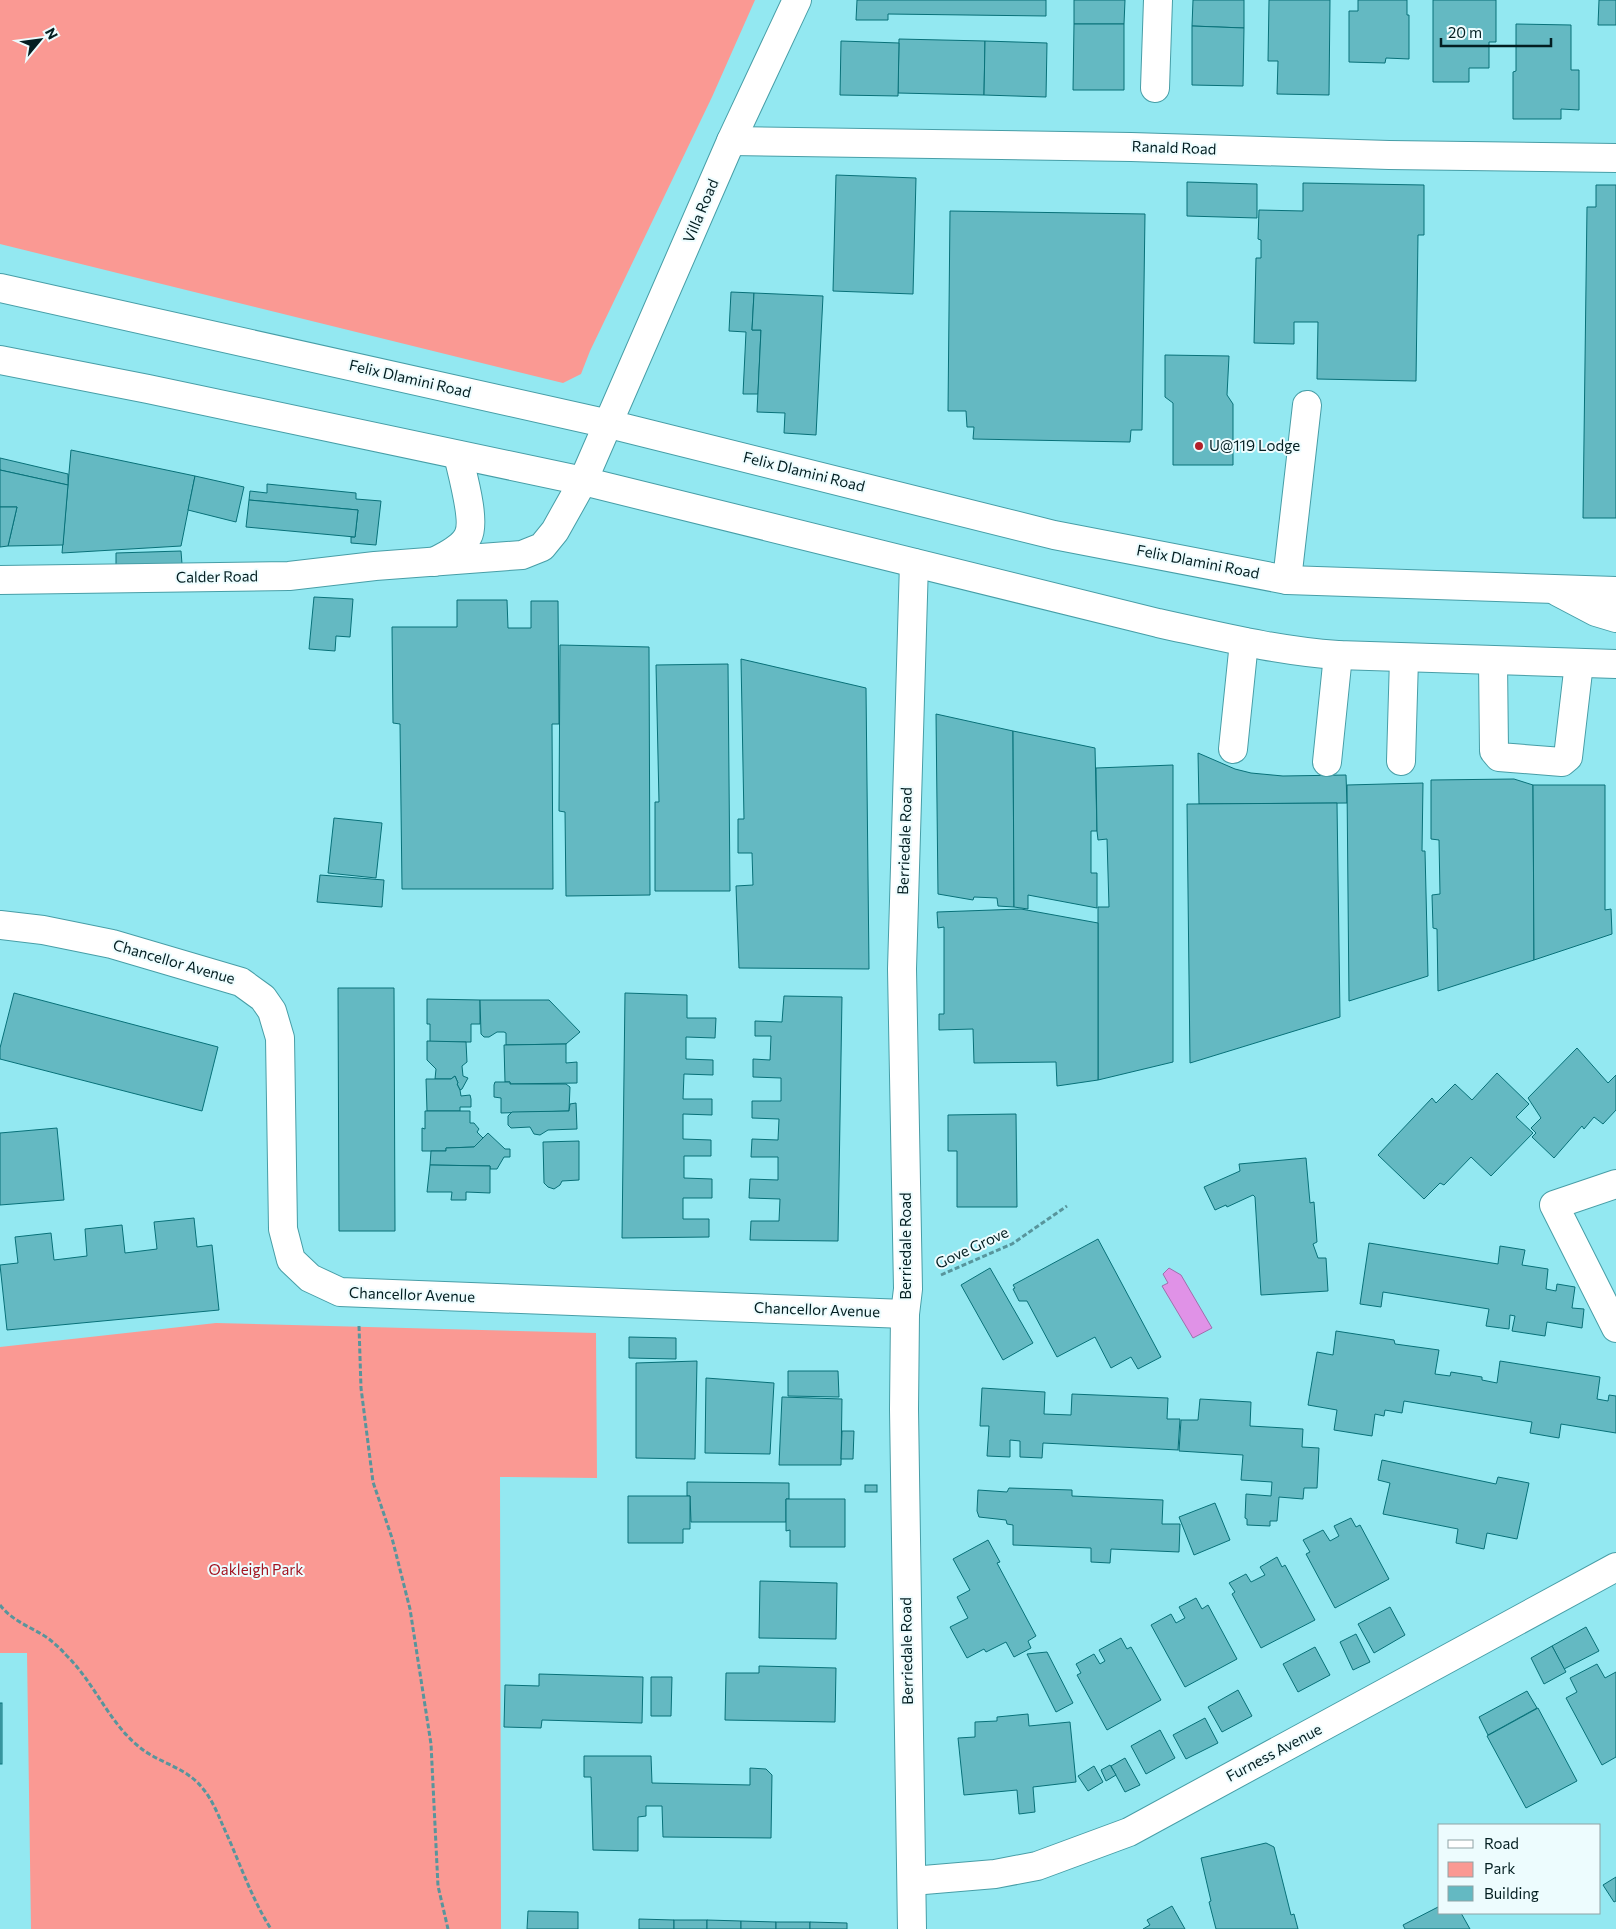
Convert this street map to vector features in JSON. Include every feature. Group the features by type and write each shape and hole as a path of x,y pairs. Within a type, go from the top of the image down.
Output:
{"street":[{"name":"Villa Road","path":"583,481 731,140 797,0"},
{"path":"1155,88 1158,0"},
{"name":"Ranald Road","path":"731,140 1616,158"},
{"name":"Felix Dlamini Road","path":"0,288 609,424 1054,535 1287,580 1616,591"},
{"path":"0,360 583,481 1158,623 1244,642 1338,656 1616,664"},
{"path":"1287,580 1307,405"},
{"name":"Calder Road","path":"432,562 458,548 468,536 471,519 458,454"},
{"name":"Calder Road","path":"0,580 289,576 375,566 522,555 542,547 555,531 583,481"},
{"name":"Berriedale Road","path":"912,1929 904,1410 907,1301 902,969 914,563"},
{"path":"1550,588 1596,612 1616,618"},
{"path":"1233,749 1244,642"},
{"path":"1327,762 1338,656"},
{"path":"1401,761 1404,659"},
{"path":"1492,661 1494,751 1499,757 1562,762 1568,757 1579,663"},
{"name":"Chancellor Avenue","path":"0,925 44,930 112,944 241,982 263,998 272,1011 280,1038 283,1229 291,1260 310,1278 340,1292 907,1301"},
{"path":"1616,1184 1554,1205 1616,1328"},
{"name":"Furness Avenue","path":"912,1881 995,1874 1037,1866 1128,1832 1616,1567"}],"path":[{"name":"Gove Grove","path":"907,1301 1012,1244 1067,1206"},
{"path":"357,1292 361,1388 367,1446 373,1482 392,1538 410,1609 431,1744 438,1886 448,1929"},
{"path":"0,1605 7,1614 49,1639 77,1666 123,1732 140,1748 192,1776 204,1790 236,1852 261,1913 271,1929"}],"green space":[{"path":"0,0 755,0 712,97 590,351 581,374 563,383 0,244"},
{"name":"Oakleigh Park","path":"216,1323 596,1333 597,1478 500,1477 501,1929 31,1929 27,1653 0,1653 0,1347"}],"shaded area":[{"path":"1169,1268 1181,1275 1212,1328 1193,1338 1162,1286 1168,1283 1163,1274"}],"building":[{"path":"857,0 1046,0 1046,16 888,14 888,20 856,20"},
{"path":"1074,0 1125,0 1124,24 1074,24"},
{"path":"1193,0 1244,0 1244,28 1192,26"},
{"path":"1269,0 1330,0 1329,95 1277,94 1278,61 1268,61"},
{"path":"1358,0 1407,0 1409,59 1386,58 1385,63 1349,62 1349,11 1358,11"},
{"path":"1433,0 1496,0 1496,42 1489,42 1489,68 1469,68 1469,82 1433,82"},
{"path":"1599,0 1616,0 1616,25 1598,25"},
{"path":"1074,24 1124,24 1124,90 1073,90"},
{"path":"1516,24 1571,25 1571,70 1579,70 1579,110 1561,109 1561,119 1513,119"},
{"path":"1192,26 1244,28 1243,86 1192,85"},
{"path":"899,39 985,41 984,95 898,93"},
{"path":"841,41 899,43 898,96 840,95"},
{"path":"985,41 1047,43 1046,97 984,95"},
{"path":"836,175 916,178 913,294 833,291"},
{"path":"1187,182 1257,184 1257,218 1187,216"},
{"path":"1303,183 1424,185 1424,235 1418,235 1416,381 1317,379 1318,322 1294,322 1294,344 1254,343 1256,258 1261,258 1261,240 1258,239 1259,210 1303,211"},
{"path":"1596,185 1616,185 1616,518 1583,518 1587,207 1596,207"},
{"path":"950,211 1145,214 1142,430 1131,430 1130,442 973,439 974,427 967,427 966,411 948,411"},
{"path":"731,292 754,293 752,330 761,330 758,394 743,394 746,332 729,331"},
{"path":"754,293 823,296 816,435 784,433 785,413 757,412 761,330 752,330"},
{"path":"1165,355 1229,356 1227,395 1233,404 1233,465 1173,465 1173,403 1165,397"},
{"path":"71,450 195,476 181,546 62,553"},
{"path":"0,458 68,474 68,485 0,470"},
{"path":"0,470 68,485 63,545 8,546 17,507 0,507"},
{"path":"195,476 244,487 236,522 188,510"},
{"path":"267,484 356,493 356,499 381,501 376,545 351,543 351,537 355,537 358,510 249,500 250,491 267,493"},
{"path":"249,500 358,510 355,537 246,527"},
{"path":"0,507 17,507 8,546 0,547"},
{"path":"181,551 182,564 116,566 116,553"},
{"path":"314,597 353,599 350,637 336,636 335,651 309,649"},
{"path":"457,600 507,600 508,628 531,628 531,601 558,601 559,724 552,724 553,889 402,889 400,724 393,723 392,627 457,627"},
{"path":"560,645 649,647 650,895 566,896 565,812 559,811"},
{"path":"741,659 866,688 869,969 739,968 736,886 753,885 752,853 738,853 738,819 744,819"},
{"path":"728,664 730,891 655,891 655,802 659,802 656,665"},
{"path":"936,714 1013,731 1014,907 998,906 997,898 974,897 973,900 938,894"},
{"path":"1013,731 1095,748 1097,831 1091,831 1091,873 1097,873 1097,908 1028,895 1028,909 1014,907"},
{"path":"1198,753 1235,769 1251,773 1283,776 1346,775 1347,803 1199,804"},
{"path":"1173,765 1173,1062 1098,1080 1098,907 1109,907 1107,839 1098,840 1097,831 1096,768"},
{"path":"1514,779 1533,785 1534,960 1438,991 1437,929 1433,928 1432,895 1440,894 1439,840 1431,839 1431,780"},
{"path":"1423,783 1422,851 1425,851 1428,976 1349,1001 1347,785"},
{"path":"1533,785 1605,785 1605,910 1611,909 1612,934 1534,960"},
{"path":"1337,803 1340,1017 1190,1063 1187,804"},
{"path":"334,818 382,823 376,878 328,873"},
{"path":"320,875 384,880 382,907 317,902"},
{"path":"1021,909 1098,923 1098,1080 1057,1086 1056,1062 974,1063 973,1029 939,1030 939,1014 944,1014 944,927 938,928 937,912"},
{"path":"338,988 394,988 395,1231 339,1231"},
{"path":"14,993 218,1047 202,1111 0,1059 0,1048"},
{"path":"625,993 687,995 687,1018 716,1018 715,1038 686,1037 686,1059 713,1060 713,1075 684,1074 683,1099 712,1099 712,1115 683,1114 683,1139 711,1140 711,1156 684,1156 684,1178 712,1179 712,1198 683,1198 683,1219 709,1219 709,1237 622,1238"},
{"path":"784,996 842,997 838,1241 750,1240 751,1221 779,1221 780,1199 749,1198 750,1179 778,1180 778,1157 751,1157 752,1139 778,1140 779,1119 752,1118 752,1101 781,1101 781,1078 753,1077 753,1059 770,1060 771,1036 755,1036 755,1021 782,1022"},
{"path":"427,999 480,1000 480,1024 471,1024 471,1042 430,1042 430,1024 427,1024"},
{"path":"480,1000 549,1000 580,1032 566,1044 506,1045 506,1033 504,1032 497,1032 489,1037 484,1037 481,1034"},
{"path":"427,1041 466,1042 467,1062 462,1066 463,1076 468,1078 462,1089 460,1090 455,1076 451,1079 435,1079 436,1069 427,1060"},
{"path":"566,1044 566,1063 577,1062 577,1083 510,1084 510,1082 505,1082 504,1045"},
{"path":"1577,1048 1608,1083 1616,1075 1616,1110 1603,1124 1594,1117 1584,1129 1582,1126 1554,1158 1532,1137 1536,1133 1531,1128 1541,1118 1528,1098"},
{"path":"1497,1073 1529,1104 1516,1117 1533,1133 1491,1176 1471,1157 1444,1185 1440,1183 1424,1199 1378,1155 1432,1098 1436,1103 1455,1084 1472,1100"},
{"path":"455,1076 461,1096 470,1095 471,1107 460,1107 460,1111 427,1111 426,1079 451,1079"},
{"path":"495,1082 510,1082 510,1084 566,1084 570,1087 569,1111 501,1113 501,1098 494,1097"},
{"path":"576,1103 577,1129 548,1130 540,1135 534,1134 530,1127 511,1128 508,1125 508,1116 512,1112 569,1111 570,1104"},
{"path":"425,1111 470,1111 470,1123 474,1123 479,1129 477,1132 483,1138 474,1147 446,1148 446,1151 422,1151 422,1128 425,1129"},
{"path":"1016,1114 1017,1207 957,1207 957,1151 948,1151 948,1115"},
{"path":"57,1128 64,1200 0,1205 0,1133"},
{"path":"488,1133 505,1149 510,1149 510,1157 504,1157 497,1169 490,1169 490,1166 430,1165 431,1151 446,1151 446,1148 474,1147"},
{"path":"579,1141 579,1180 562,1181 554,1189 548,1187 544,1183 543,1142"},
{"path":"1306,1158 1310,1203 1314,1202 1317,1242 1313,1244 1318,1258 1326,1258 1328,1291 1261,1295 1255,1197 1253,1195 1227,1207 1226,1205 1215,1210 1204,1187 1240,1171 1239,1164"},
{"path":"430,1165 490,1166 490,1193 466,1192 466,1200 451,1200 452,1192 427,1192"},
{"path":"194,1218 197,1247 212,1245 219,1310 7,1330 0,1265 18,1263 15,1237 51,1233 54,1260 87,1256 85,1229 122,1225 125,1253 157,1249 154,1222"},
{"path":"1098,1239 1161,1357 1138,1369 1131,1357 1111,1368 1095,1337 1057,1357 1027,1301 1019,1301 1013,1289 1015,1288 1013,1285"},
{"path":"1369,1243 1498,1264 1500,1246 1525,1250 1522,1265 1548,1269 1546,1289 1556,1291 1557,1284 1575,1287 1572,1308 1584,1309 1582,1328 1547,1322 1545,1336 1512,1331 1515,1316 1510,1315 1509,1329 1486,1326 1489,1309 1383,1292 1381,1307 1360,1304"},
{"path":"990,1268 1033,1343 1003,1360 961,1285"},
{"path":"1336,1331 1394,1340 1395,1344 1439,1350 1435,1374 1450,1376 1451,1372 1482,1377 1482,1380 1497,1383 1500,1361 1600,1377 1597,1399 1608,1401 1609,1395 1616,1396 1616,1433 1561,1424 1559,1438 1530,1433 1532,1422 1404,1401 1402,1413 1385,1410 1384,1416 1375,1414 1372,1436 1334,1430 1337,1410 1308,1405 1317,1352 1333,1355"},
{"path":"629,1337 676,1338 676,1359 629,1358"},
{"path":"697,1361 695,1459 636,1458 636,1363"},
{"path":"788,1371 838,1371 839,1397 788,1396"},
{"path":"706,1378 774,1383 770,1454 705,1453"},
{"path":"982,1388 1045,1392 1044,1414 1071,1415 1072,1394 1168,1398 1167,1419 1180,1419 1178,1450 1043,1443 1042,1458 1020,1457 1020,1441 1010,1440 1010,1457 987,1456 989,1426 980,1426"},
{"path":"782,1397 842,1399 841,1465 779,1465"},
{"path":"1200,1399 1251,1402 1250,1426 1303,1429 1302,1447 1319,1448 1317,1488 1304,1488 1303,1499 1279,1497 1277,1521 1270,1521 1270,1526 1247,1525 1247,1519 1245,1518 1246,1494 1271,1496 1272,1482 1241,1480 1243,1455 1179,1451 1181,1420 1198,1420"},
{"path":"842,1431 854,1431 853,1459 841,1459"},
{"path":"1382,1460 1496,1484 1498,1477 1529,1483 1517,1539 1487,1533 1484,1549 1456,1543 1458,1529 1383,1514 1390,1483 1378,1480"},
{"path":"687,1482 789,1483 789,1499 786,1499 786,1522 691,1522 690,1496 687,1496"},
{"path":"865,1485 877,1485 877,1492 865,1492"},
{"path":"1009,1488 1072,1490 1072,1496 1163,1500 1162,1524 1180,1524 1179,1552 1111,1549 1110,1563 1091,1562 1091,1548 1013,1545 1013,1525 1007,1524 1006,1520 979,1517 977,1511 978,1490 1007,1492"},
{"path":"628,1496 690,1496 690,1529 683,1529 683,1543 628,1543"},
{"path":"786,1499 845,1499 845,1547 790,1547 790,1530 786,1531"},
{"path":"1215,1503 1230,1540 1194,1555 1179,1517"},
{"path":"1351,1518 1356,1527 1360,1525 1389,1579 1335,1608 1306,1554 1310,1552 1303,1540 1323,1530 1330,1541 1339,1536 1334,1526"},
{"path":"988,1540 1000,1562 997,1563 1036,1636 1028,1641 1031,1648 1014,1657 1006,1642 986,1652 984,1649 967,1658 950,1627 968,1618 957,1597 970,1590 953,1559"},
{"path":"1277,1557 1282,1567 1285,1565 1315,1620 1261,1648 1232,1594 1235,1592 1229,1583 1246,1574 1251,1582 1265,1575 1260,1567"},
{"path":"760,1581 837,1583 836,1639 759,1638"},
{"path":"1196,1598 1202,1609 1208,1605 1237,1659 1185,1687 1151,1625 1171,1614 1176,1623 1185,1618 1179,1607"},
{"path":"1390,1607 1405,1635 1374,1653 1358,1624"},
{"path":"1586,1627 1599,1651 1564,1669 1552,1646"},
{"path":"1356,1634 1370,1662 1353,1670 1340,1642"},
{"path":"1121,1638 1127,1649 1131,1647 1161,1700 1107,1730 1077,1675 1081,1673 1076,1664 1094,1654 1100,1664 1105,1661 1099,1650"},
{"path":"1552,1646 1566,1672 1544,1684 1531,1658"},
{"path":"1315,1647 1330,1675 1298,1692 1283,1664"},
{"path":"1047,1652 1073,1703 1056,1712 1027,1654"},
{"path":"1597,1664 1605,1678 1616,1672 1616,1757 1602,1765 1566,1698 1577,1692 1570,1678"},
{"path":"759,1666 836,1668 835,1722 725,1720 726,1673 759,1673"},
{"path":"539,1674 643,1677 642,1723 542,1720 541,1728 504,1727 505,1685 539,1686"},
{"path":"651,1677 672,1677 671,1716 651,1716"},
{"path":"1238,1690 1252,1716 1222,1732 1208,1707"},
{"path":"1527,1691 1537,1708 1488,1735 1479,1717"},
{"path":"0,1703 2,1703 2,1764 0,1764"},
{"path":"1538,1708 1577,1781 1526,1808 1487,1736"},
{"path":"1028,1714 1029,1726 1070,1722 1076,1782 1033,1787 1035,1812 1019,1814 1017,1790 964,1795 958,1738 975,1737 975,1722 997,1721 997,1717"},
{"path":"1205,1718 1218,1743 1186,1759 1173,1735"},
{"path":"1160,1730 1175,1758 1146,1774 1131,1746"},
{"path":"584,1756 651,1756 652,1783 750,1785 750,1768 766,1769 772,1775 771,1838 663,1837 662,1806 646,1806 646,1816 638,1817 638,1851 593,1850 591,1777 584,1777"},
{"path":"1125,1758 1140,1785 1125,1792 1111,1766"},
{"path":"1110,1765 1116,1775 1106,1781 1101,1770"},
{"path":"1094,1766 1103,1782 1088,1791 1078,1776"},
{"path":"1266,1843 1274,1847 1291,1915 1294,1914 1298,1929 1216,1929 1201,1858"},
{"path":"1616,1877 1616,1901 1614,1902 1603,1885"},
{"path":"1172,1906 1185,1929 1143,1929 1150,1925 1147,1920"},
{"path":"1438,1907 1438,1914 1462,1914 1470,1929 1405,1929 1403,1925"},
{"path":"528,1911 578,1912 578,1929 527,1929"},
{"path":"639,1919 674,1920 674,1929 639,1929"},
{"path":"674,1920 707,1920 707,1929 674,1929"},
{"path":"707,1920 741,1921 741,1929 707,1929"},
{"path":"741,1921 776,1922 776,1929 741,1929"},
{"path":"776,1922 810,1922 810,1929 776,1929"},
{"path":"810,1922 847,1923 847,1929 810,1929"}],"place":[{"name":"U@119 Lodge","path":"1199,446"}]}
